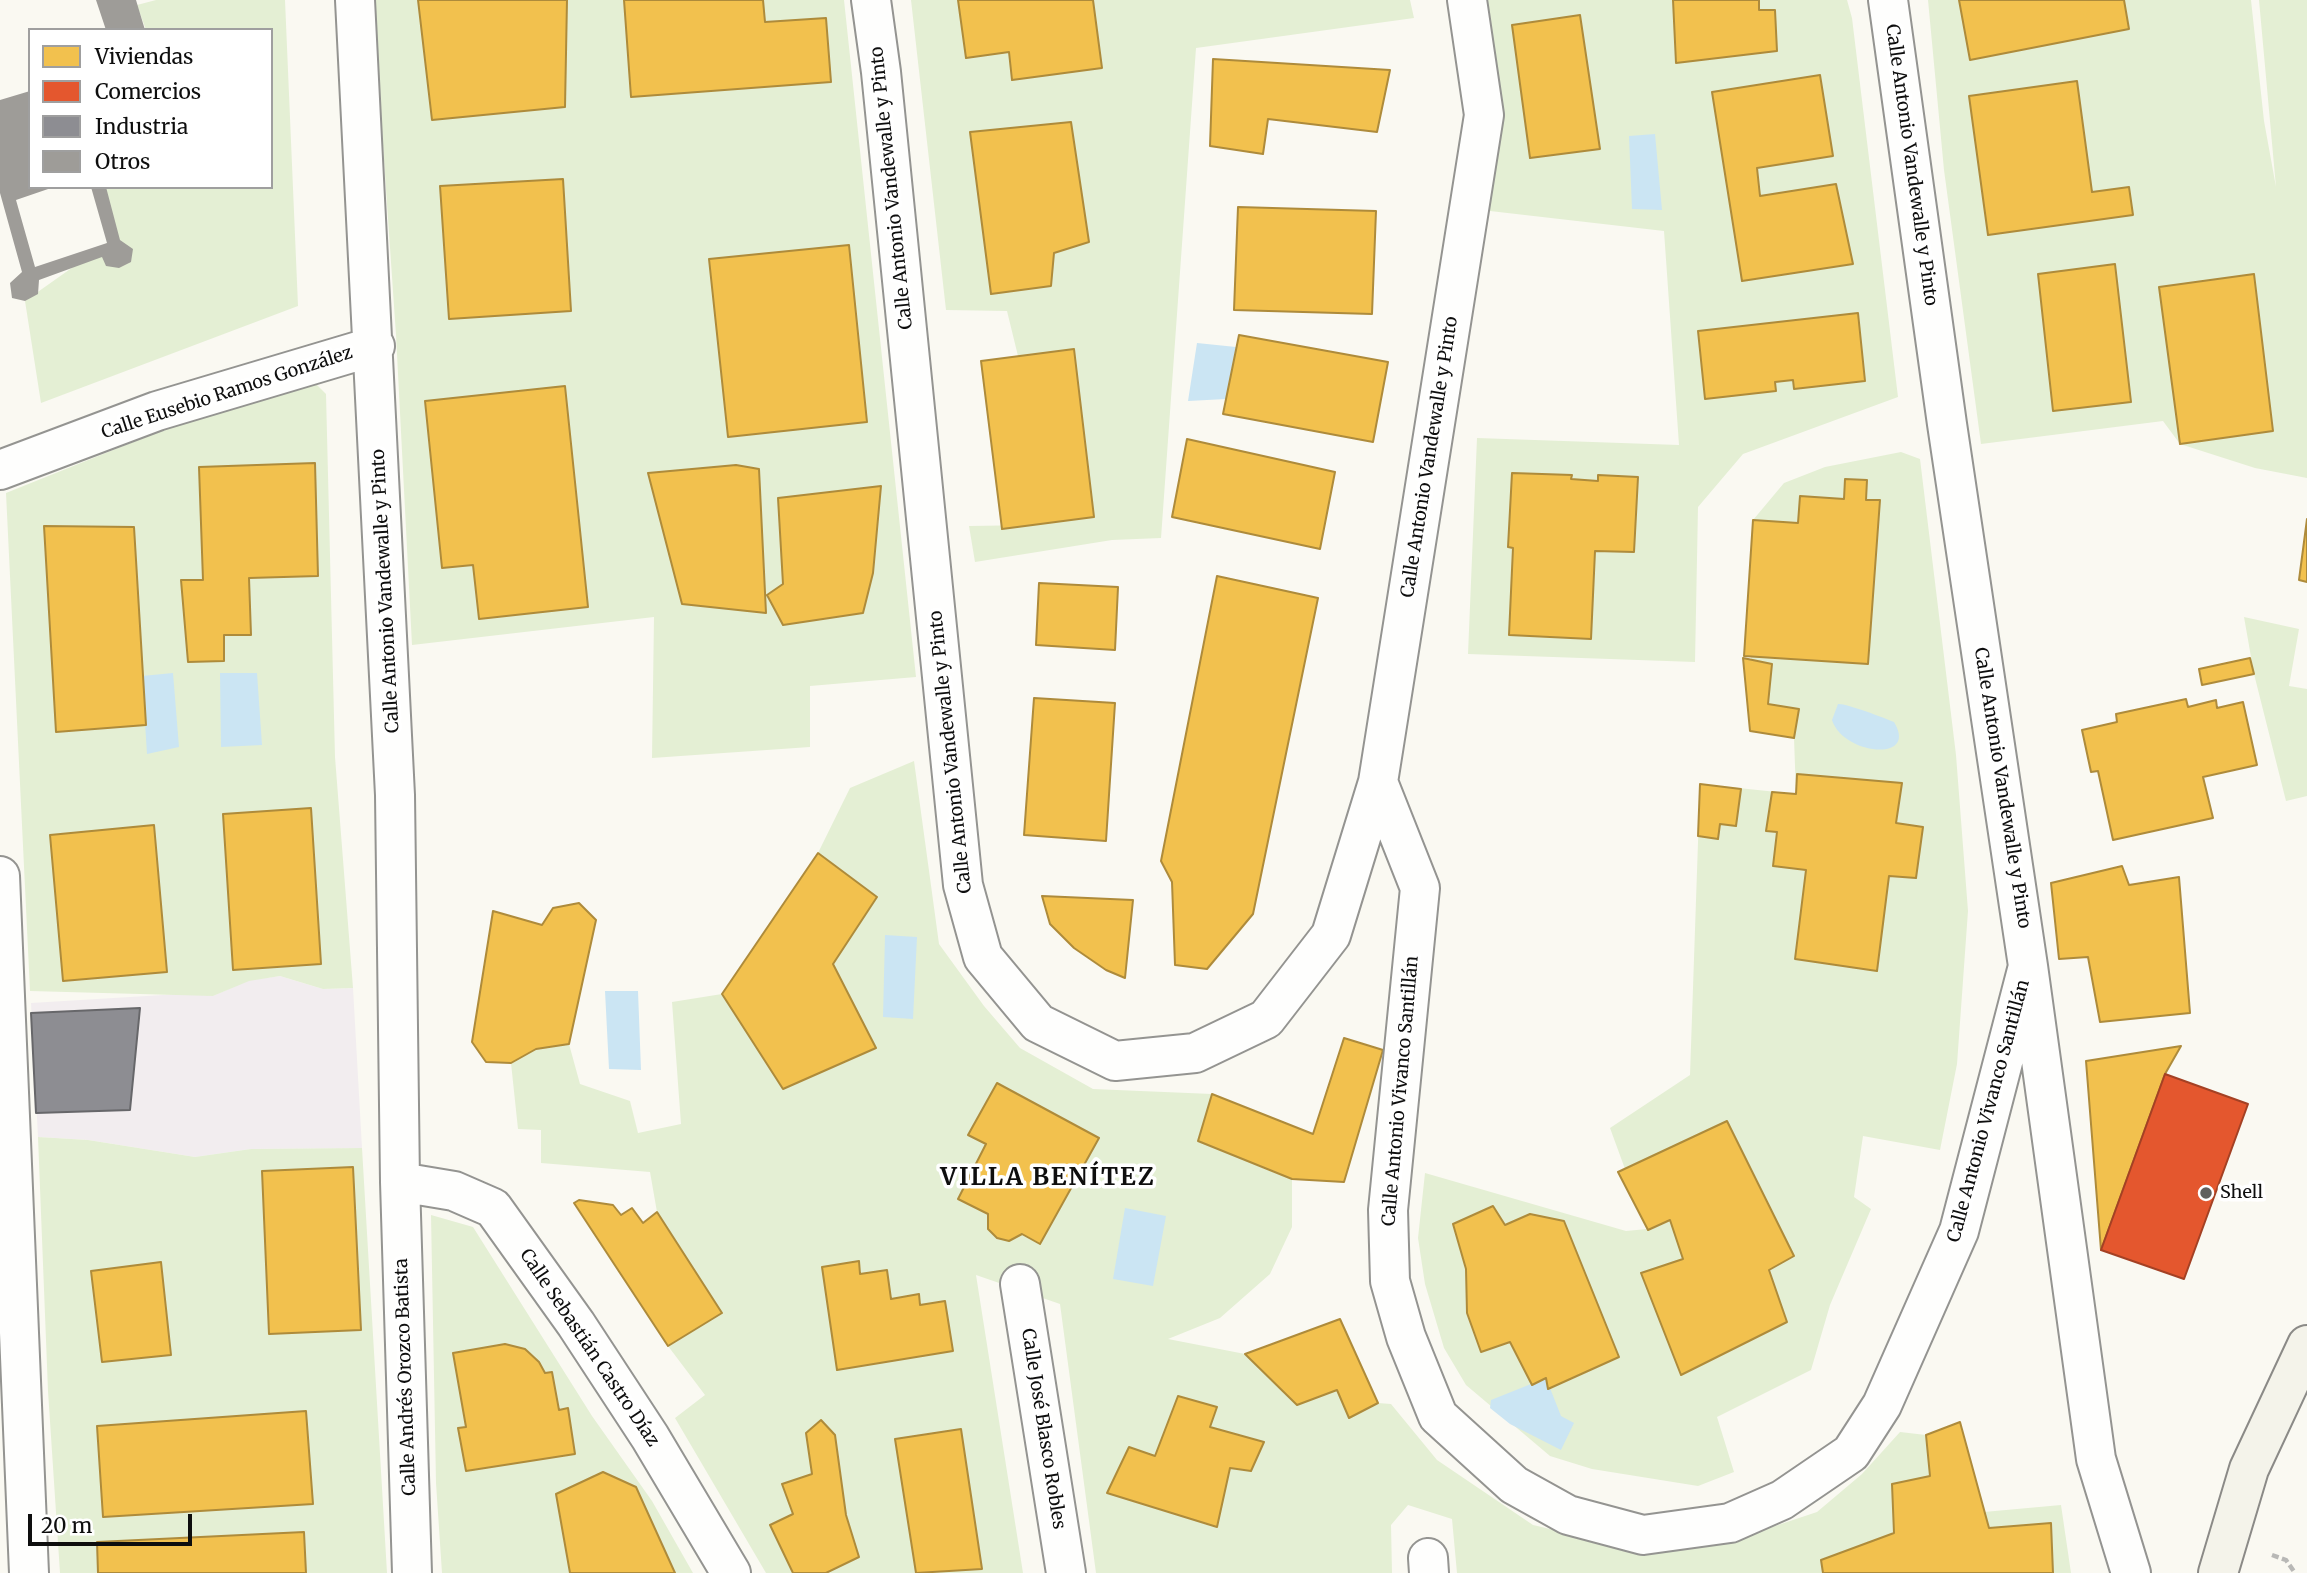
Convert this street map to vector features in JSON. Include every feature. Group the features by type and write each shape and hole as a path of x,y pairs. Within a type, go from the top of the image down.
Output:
{"main road":[{"path":"2218,1573 2249,1469 2307,1345"}],"street":[{"name":"Calle Antonio Vandewalle y Pinto","path":"355,0 375,346 395,795 400,1182"},
{"name":"Calle Antonio Vandewalle y Pinto","path":"871,0 881,72 963,885 983,957 1038,1023 1115,1060 1195,1053 1266,1019 1331,935 1378,782 1484,116 1467,0"},
{"name":"Calle Antonio Vandewalle y Pinto","path":"1888,0 1947,424 2028,966 2096,1459 2131,1573"},
{"name":"Calle Eusebio Ramos González","path":"0,470 157,411 375,346"},
{"name":"Calle Antonio Vivanco Santillán","path":"1378,782 1420,888 1388,1210 1390,1281 1406,1337 1438,1416 1514,1485 1568,1516 1643,1535 1730,1523 1782,1500 1850,1453 1882,1405 1959,1231 2028,966"},
{"path":"0,876 29,1573"},
{"name":"Calle Andrés Orozco Batista","path":"400,1182 412,1573"},
{"name":"Calle Sebastián Castro Díaz","path":"400,1182 454,1191 494,1208 576,1324 650,1437 731,1573"},
{"name":"Calle José Blasco Robles","path":"1020,1284 1066,1573"}],"shaded area":[{"path":"280,976 323,989 353,988 362,1148 251,1149 195,1157 88,1140 38,1137 31,1003 196,993 213,996 249,980"}],"green space":[{"path":"156,0 285,0 298,306 41,403 25,301 107,243 100,189 273,189 273,28 145,28 137,5"},
{"path":"373,0 844,0 916,677 810,686 810,747 652,758 654,617 412,645 396,335"},
{"path":"911,0 1410,0 1414,18 1196,48 1161,538 1112,540 975,562 969,526 1033,525 1018,356 1007,311 946,310"},
{"path":"1481,0 1847,0 1852,18 1898,397 1743,454 1698,507 1695,662 1468,654 1477,438 1679,445 1664,231 1490,211"},
{"path":"1928,0 2251,0 2264,121 2276,187 2259,0 2307,0 2307,478 2255,468 2180,444 2163,421 1981,444 1944,170"},
{"path":"305,373 326,394 335,757 353,988 323,989 280,976 249,981 213,996 30,991 6,493"},
{"path":"1901,452 1920,459 1956,755 1968,911 1957,1064 1940,1150 1863,1136 1854,1197 1871,1209 1830,1305 1811,1370 1717,1417 1734,1472 1698,1486 1592,1469 1550,1456 1466,1385 1444,1348 1425,1284 1418,1238 1425,1173 1626,1231 1647,1229 1610,1128 1690,1075 1700,784 1796,794 1794,738 1750,731 1753,520 1784,483 1825,467"},
{"path":"2244,617 2299,629 2289,686 2307,689 2307,796 2286,801 2254,674"},
{"path":"914,761 939,944 984,1006 1020,1048 1093,1089 1212,1094 1199,1141 1292,1179 1292,1227 1270,1274 1220,1318 1168,1339 1245,1354 1297,1405 1337,1390 1349,1417 1378,1403 1391,1404 1437,1460 1533,1525 1644,1551 1721,1544 1817,1512 1862,1474 1900,1432 1926,1435 1960,1422 1984,1512 2061,1505 2071,1573 1457,1573 1452,1519 1408,1505 1391,1525 1392,1573 1096,1573 1060,1304 976,1275 1023,1573 766,1573 675,1418 705,1395 668,1346 721,1312 657,1212 650,1172 541,1163 541,1130 518,1129 511,1063 536,1049 569,1044 580,1084 630,1101 638,1133 681,1124 672,1002 722,994 818,853 850,788"},
{"path":"38,1137 88,1140 195,1157 251,1149 362,1148 387,1573 60,1573 48,1391"},
{"path":"431,1215 473,1227 592,1416 652,1501 693,1573 442,1573 436,1483"}],"water":[{"path":"1655,134 1662,210 1632,209 1629,136"},
{"path":"1197,343 1236,347 1226,399 1188,401"},
{"path":"173,673 179,747 147,754 142,676"},
{"path":"220,673 257,673 262,745 221,747"},
{"path":"1838,704 1894,722 1899,735 1896,744 1888,749 1876,750 1850,741 1839,732 1832,720"},
{"path":"885,935 917,937 913,1019 883,1017"},
{"path":"605,991 638,991 641,1070 609,1069"},
{"path":"1125,1208 1166,1216 1153,1286 1113,1279"},
{"path":"1546,1378 1561,1416 1574,1423 1561,1450 1510,1424 1490,1408 1491,1400"}],"building: Viviendas":[{"path":"418,0 567,0 565,107 432,120"},
{"path":"624,0 763,0 765,22 826,18 831,82 631,97"},
{"path":"958,0 1093,0 1102,68 1012,80 1009,52 966,58"},
{"path":"1673,0 1759,0 1759,10 1775,10 1777,51 1676,63"},
{"path":"1959,0 2124,0 2129,29 1970,60"},
{"path":"1580,15 1600,149 1530,158 1512,25"},
{"path":"1213,59 1390,70 1377,132 1268,119 1263,154 1210,146"},
{"path":"1820,75 1833,156 1757,168 1760,196 1836,184 1853,264 1742,281 1712,92"},
{"path":"2077,81 2092,192 2129,187 2133,215 1988,235 1969,96"},
{"path":"1071,122 1089,242 1054,253 1051,286 991,294 970,132"},
{"path":"563,179 571,311 449,319 440,186"},
{"path":"1238,207 1376,211 1372,314 1234,310"},
{"path":"849,245 867,422 728,437 709,259"},
{"path":"2115,264 2131,402 2053,411 2038,274"},
{"path":"2254,274 2273,431 2180,444 2159,287"},
{"path":"1858,313 1865,381 1794,389 1793,380 1775,382 1776,391 1705,399 1698,331"},
{"path":"1239,335 1388,362 1373,442 1223,414"},
{"path":"1074,349 1094,517 1002,529 981,361"},
{"path":"565,386 588,607 479,619 473,565 442,568 425,401"},
{"path":"1187,439 1335,472 1320,549 1172,517"},
{"path":"315,463 318,576 249,578 251,635 224,635 224,661 188,662 181,580 203,580 199,467"},
{"path":"736,465 759,469 766,613 682,604 648,473"},
{"path":"1512,473 1572,475 1571,479 1598,481 1598,475 1638,477 1634,552 1595,551 1591,639 1509,635 1513,548 1508,547"},
{"path":"1845,479 1867,480 1866,500 1880,500 1868,664 1744,656 1753,520 1798,523 1800,496 1844,499"},
{"path":"881,486 873,573 863,613 783,625 767,595 783,584 778,498"},
{"path":"2307,519 2307,582 2299,580"},
{"path":"44,526 134,527 146,725 56,732"},
{"path":"1217,576 1318,598 1253,914 1207,969 1175,965 1172,882 1161,861"},
{"path":"1039,583 1118,587 1115,650 1036,645"},
{"path":"1743,658 1772,664 1768,704 1799,709 1794,738 1750,731"},
{"path":"2250,658 2254,674 2202,685 2199,669"},
{"path":"1034,698 1115,703 1106,841 1024,835"},
{"path":"2186,699 2188,707 2216,700 2217,708 2243,702 2257,765 2203,777 2213,818 2113,840 2098,771 2091,772 2082,730 2117,722 2116,714"},
{"path":"1797,774 1902,783 1896,823 1923,827 1916,878 1889,876 1877,971 1795,959 1806,870 1773,866 1777,832 1766,831 1772,792 1796,794"},
{"path":"1700,784 1741,789 1736,826 1720,824 1718,839 1698,836"},
{"path":"311,808 321,964 233,970 223,814"},
{"path":"154,825 167,972 63,981 50,835"},
{"path":"818,853 877,897 833,964 876,1048 783,1089 722,994"},
{"path":"2122,866 2129,885 2179,877 2190,1013 2100,1022 2088,957 2059,959 2051,883"},
{"path":"1042,896 1133,900 1125,978 1106,970 1074,948 1050,924"},
{"path":"579,903 596,920 569,1044 536,1049 511,1063 486,1062 472,1042 493,911 542,925 553,908"},
{"path":"1344,1038 1383,1050 1344,1182 1292,1179 1198,1141 1212,1094 1313,1134"},
{"path":"2181,1046 2165,1074 2101,1250 2086,1061"},
{"path":"997,1083 1099,1138 1040,1244 1022,1234 1009,1241 997,1238 988,1229 988,1214 958,1199 986,1144 968,1135"},
{"path":"1727,1121 1794,1256 1769,1270 1787,1322 1681,1375 1641,1273 1683,1259 1670,1220 1648,1230 1618,1172"},
{"path":"353,1167 361,1330 269,1334 262,1171"},
{"path":"579,1200 613,1205 621,1215 632,1208 643,1223 657,1212 722,1313 668,1346 574,1203"},
{"path":"1493,1206 1505,1225 1530,1214 1564,1221 1619,1357 1548,1389 1546,1378 1532,1385 1510,1342 1481,1352 1467,1313 1466,1269 1453,1224"},
{"path":"859,1261 860,1274 887,1270 891,1299 919,1294 920,1305 945,1301 953,1351 837,1370 822,1267"},
{"path":"161,1262 171,1355 102,1362 91,1271"},
{"path":"1340,1319 1378,1403 1349,1418 1337,1390 1297,1405 1245,1354"},
{"path":"505,1344 525,1349 539,1362 545,1373 552,1372 559,1410 568,1408 575,1454 466,1471 458,1428 466,1427 453,1353"},
{"path":"1178,1396 1217,1407 1210,1427 1264,1442 1251,1471 1230,1468 1217,1527 1107,1493 1129,1447 1155,1456"},
{"path":"306,1411 313,1504 103,1517 97,1426"},
{"path":"821,1420 835,1435 846,1515 859,1557 826,1573 793,1573 770,1525 793,1514 782,1484 812,1474 806,1433"},
{"path":"1960,1422 1989,1528 2051,1523 2053,1573 1823,1573 1821,1560 1894,1533 1892,1484 1930,1476 1926,1435"},
{"path":"961,1429 982,1569 916,1573 895,1439"},
{"path":"603,1472 636,1487 675,1573 570,1573 556,1494"},
{"path":"304,1532 306,1573 98,1573 97,1542"}],"building: Comercios":[{"path":"2165,1074 2248,1104 2184,1279 2101,1250"}],"building: Industria":[{"path":"140,1008 130,1110 36,1113 31,1013"}],"building: Otros":[{"path":"96,0 136,0 144,28 105,28"},
{"path":"28,92 28,189 48,189 16,200 35,267 107,243 92,189 107,189 120,240 133,249 131,262 119,268 106,266 102,257 39,280 38,294 25,301 12,298 10,283 22,272 0,193 0,100"}],"place":[{"name":"Shell","path":"2206,1193"}],"district":[{"name":"VILLA BENÍTEZ","path":"1048,1178"}]}
